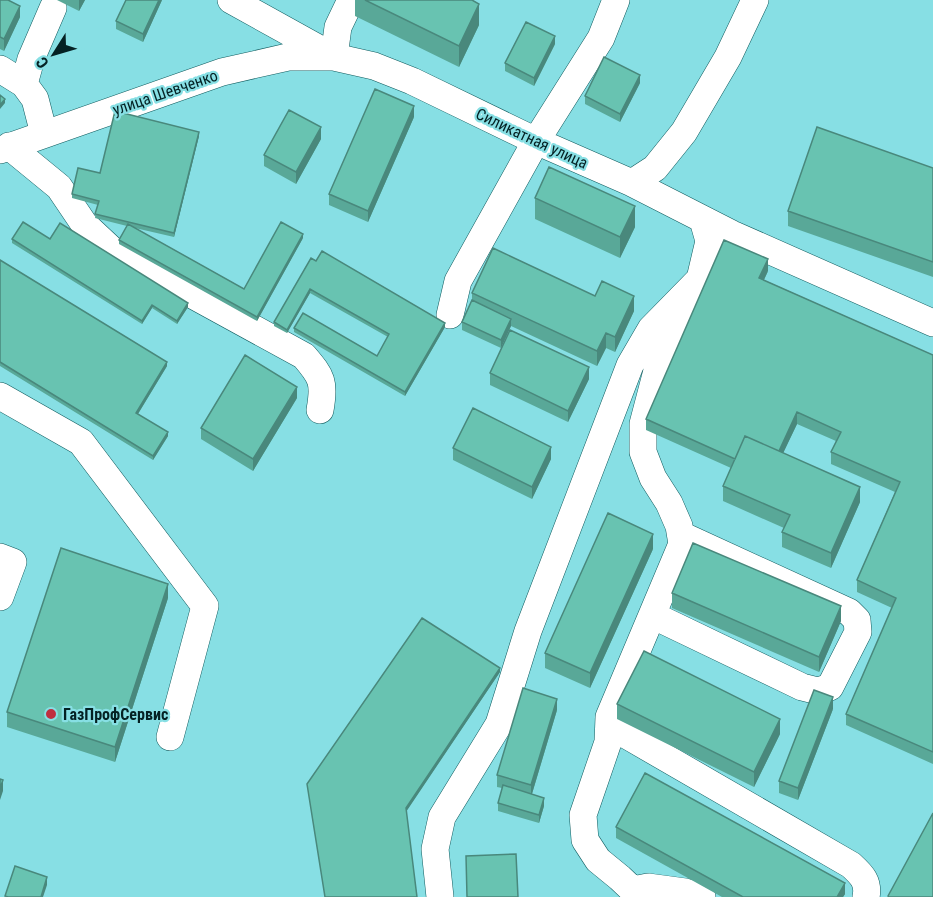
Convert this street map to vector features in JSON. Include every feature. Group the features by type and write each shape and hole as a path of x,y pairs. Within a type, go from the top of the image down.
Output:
{"street":[{"name":"Силикатная улица","path":"231,0 334,57 374,66 412,81 536,141 632,183 732,234 933,323"},
{"path":"334,57 338,27 351,0"},
{"path":"450,315 458,281 536,141 601,38 616,0"},
{"path":"632,183 655,168 684,132 728,57 754,0"},
{"path":"24,84 53,8"},
{"name":"улица Шевченко","path":"4,148 222,72 288,57 334,57"},
{"path":"0,69 24,84 35,99 44,134"},
{"path":"4,148 59,187 84,224 114,252 304,356 319,374 324,392 320,410"},
{"path":"702,897 685,892 648,887 637,894 598,860 585,840 583,815 608,742 609,717 682,544 680,526 669,502 653,478 643,452 643,424 658,367 700,279 709,242 703,220"},
{"path":"440,897 435,849 442,817 499,724 528,631 630,365 651,329 700,279"},
{"path":"0,396 81,442 205,606 170,737"},
{"path":"652,615 802,687 818,691 830,687 858,632 856,620 849,612 681,535"},
{"path":"0,557 13,562 0,597"},
{"path":"609,724 851,865 861,874 867,884 866,897"}],"building":[{"path":"0,0 8,0 20,6 4,39 0,37"},
{"path":"126,0 159,0 143,34 116,21"},
{"path":"365,0 472,0 479,4 459,46"},
{"path":"526,22 555,36 534,78 505,63"},
{"path":"604,57 640,75 620,114 585,96"},
{"path":"375,89 414,106 368,211 329,194"},
{"path":"0,95 5,99 0,105"},
{"path":"289,110 321,127 296,172 264,155"},
{"path":"115,111 199,132 174,233 95,214 99,201 72,194 78,168 100,173"},
{"path":"817,127 933,168 933,262 788,211"},
{"path":"549,167 635,206 620,237 535,198"},
{"path":"23,222 50,239 60,223 188,303 177,321 152,305 142,321 12,239"},
{"path":"281,222 303,234 257,317 119,240 128,224 244,289"},
{"path":"724,240 768,259 759,278 933,355 933,752 846,714 896,598 857,580 900,482 831,452 841,432 797,412 779,451 745,436 735,459 646,419"},
{"path":"493,248 595,296 602,281 634,296 615,337 606,333 597,351 472,293"},
{"path":"322,251 445,323 405,392 294,328 303,313 377,356 389,334 310,289 287,330 274,322 311,258 316,261"},
{"path":"0,260 167,362 136,413 168,432 153,456 0,362"},
{"path":"472,300 511,319 501,340 462,322"},
{"path":"510,330 589,367 568,411 490,373"},
{"path":"245,355 297,387 253,459 201,428"},
{"path":"473,408 551,447 532,487 453,448"},
{"path":"745,436 860,487 831,553 782,532 790,515 723,486"},
{"path":"608,513 653,534 590,673 545,653"},
{"path":"693,543 841,606 819,657 672,593"},
{"path":"61,548 168,584 115,747 7,712"},
{"path":"422,618 500,668 406,808 417,897 325,897 307,784"},
{"path":"644,651 780,719 754,772 617,704"},
{"path":"523,688 557,699 531,785 497,775"},
{"path":"814,690 833,697 798,788 779,781"},
{"path":"645,773 845,883 837,897 743,897 616,827"},
{"path":"503,785 544,798 539,815 498,803"},
{"path":"933,813 933,897 889,897 888,896"},
{"path":"516,854 518,897 467,897 466,856"},
{"path":"15,866 47,877 41,897 5,896"}],"place":[{"name":"ГазПрофСервис","path":"51,714"}]}
